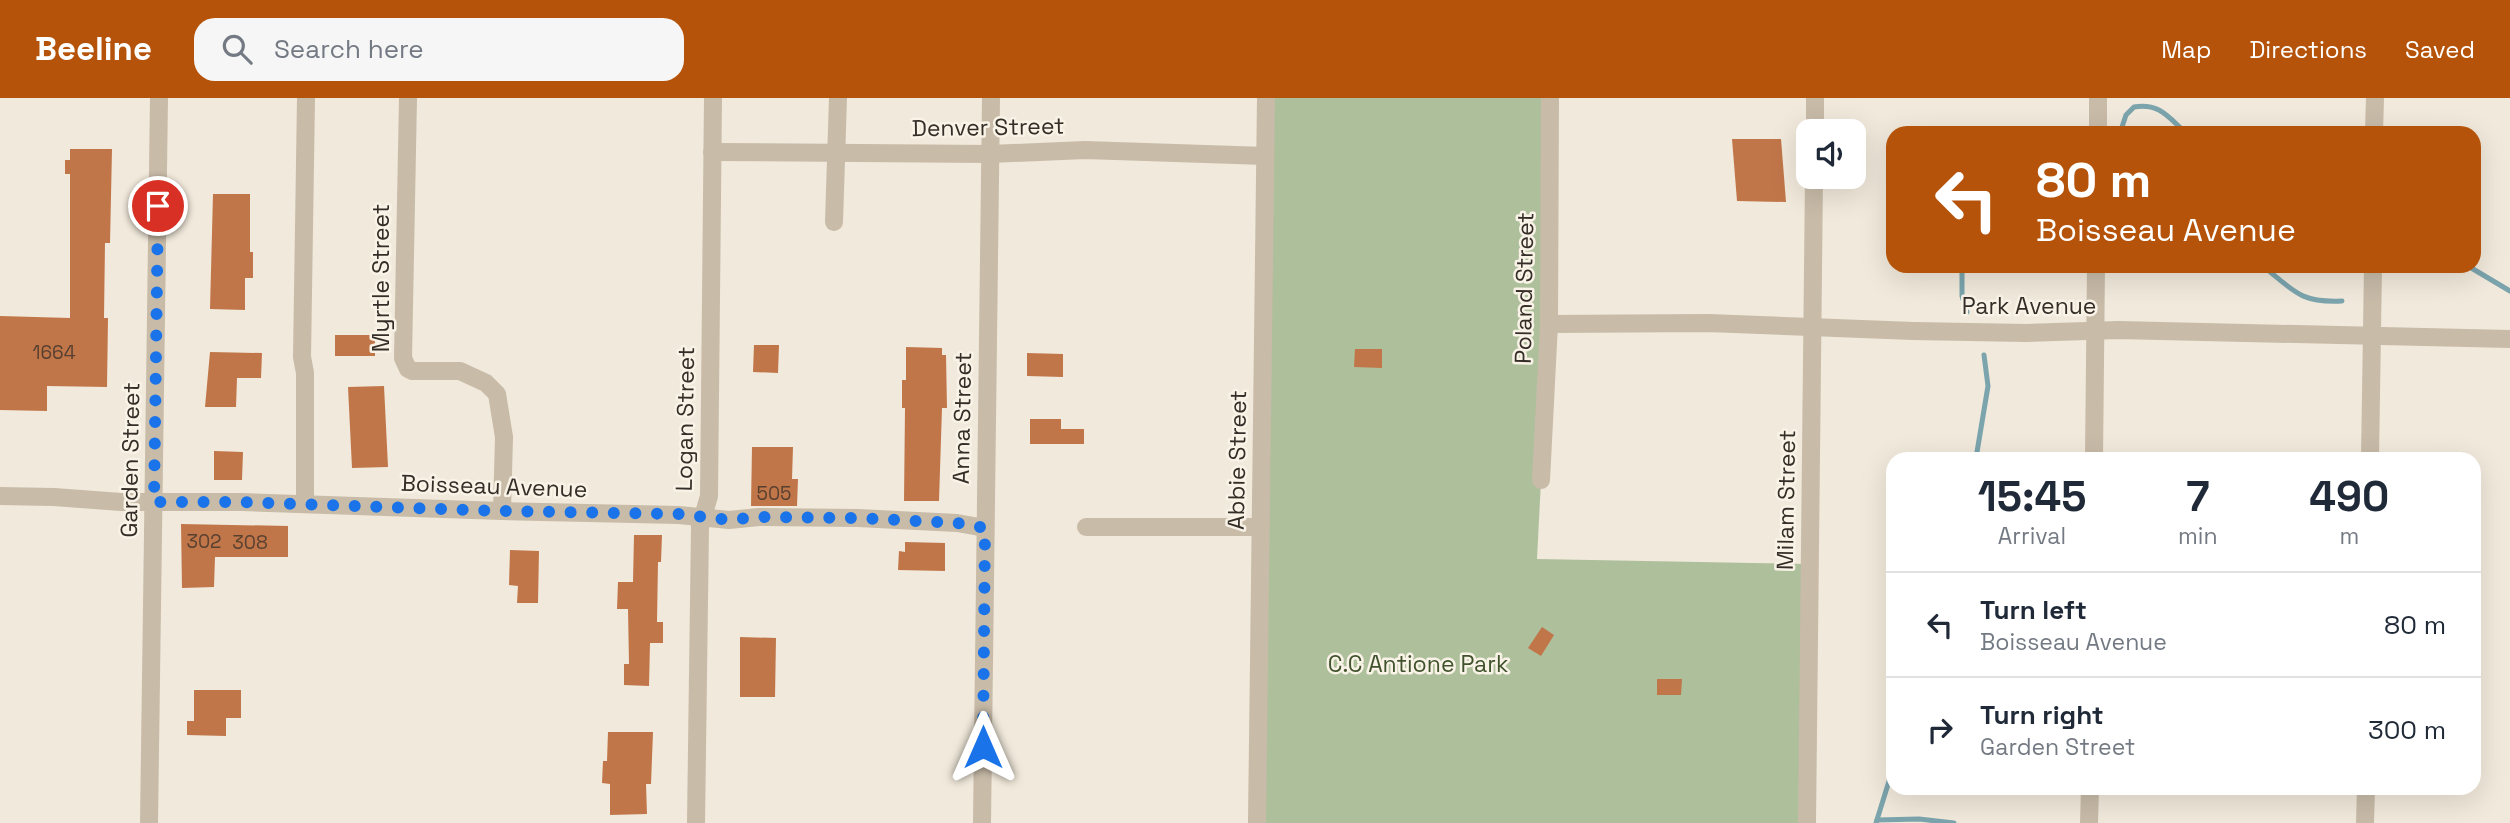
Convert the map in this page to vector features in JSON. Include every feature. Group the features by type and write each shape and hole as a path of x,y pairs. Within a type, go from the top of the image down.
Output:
{"street":[{"name":"Garden Street","path":"149,823 159,98"},
{"path":"305,504 305,373 302,357 306,98"},
{"name":"Myrtle Street","path":"408,98 403,358 408,369 412,371 460,371 486,383 497,394 504,437 502,511"},
{"name":"Logan Street","path":"696,823 700,527 709,496 713,98"},
{"path":"834,222 838,98"},
{"name":"Anna Street","path":"982,823 991,98"},
{"name":"Abbie Street","path":"1257,823 1266,98"},
{"name":"Poland Street","path":"1541,480 1549,324 1550,98"},
{"path":"1815,98 1815,119"},
{"path":"2098,98 2098,126"},
{"path":"2374,126 2375,98"},
{"name":"Denver Street","path":"712,152 990,154 1085,150 1265,156"},
{"name":"Milam Street","path":"1808,823 1814,189"},
{"path":"2094,452 2096,273"},
{"path":"2370,452 2373,273"},
{"name":"Park Avenue","path":"1549,324 1708,323 2014,332 2095,330 2510,339"},
{"name":"Boisseau Avenue","path":"0,496 679,514 729,520 759,517 928,521 985,528"},
{"path":"1086,527 1261,527"},
{"path":"2089,823 2090,795"},
{"path":"2365,823 2366,795"}],"green space":[{"name":"C.C Antione Park","path":"1266,98 1550,98 1549,324 1537,559 1810,564 1807,823 1257,823"}],"building":[{"path":"1732,139 1781,139 1786,202 1737,201"},
{"path":"70,149 112,149 110,243 105,243 107,387 47,386 47,411 0,410 0,316 70,318 70,174 65,174 65,160 70,160"},
{"path":"213,194 250,194 253,278 245,278 245,310 210,309"},
{"path":"335,335 375,335 375,356 335,356"},
{"path":"754,345 779,345 778,373 753,372"},
{"path":"906,347 942,348 942,355 946,355 947,408 942,408 939,501 904,501 905,408 902,408 902,380 906,380"},
{"path":"1355,349 1382,349 1382,368 1354,367"},
{"path":"210,352 262,353 261,378 237,378 236,407 205,407"},
{"path":"1027,353 1063,354 1063,377 1027,376"},
{"path":"384,386 388,467 352,468 348,387"},
{"path":"1030,419 1061,419 1061,429 1084,429 1084,444 1030,444"},
{"path":"752,447 793,447 792,479 798,479 797,506 751,506"},
{"path":"214,451 243,452 242,480 214,480"},
{"path":"181,524 288,526 288,557 215,557 214,587 182,588"},
{"path":"634,535 662,535 661,562 658,562 657,622 663,622 663,643 650,643 649,686 624,685 624,664 629,664 628,609 617,609 618,582 633,582"},
{"path":"905,542 945,543 945,571 898,570 899,551 905,552"},
{"path":"510,550 539,551 538,603 517,603 518,586 509,585"},
{"path":"1542,627 1554,635 1541,656 1528,648"},
{"path":"740,637 776,638 775,697 740,697"},
{"path":"1657,679 1682,679 1681,695 1657,695"},
{"path":"194,690 241,690 241,718 226,718 226,736 187,735 187,721 194,721"},
{"path":"608,732 653,732 651,784 646,784 647,814 610,815 610,784 602,783 603,761 607,761"}],"waterway":[{"path":"2122,126 2126,115 2134,107 2143,106 2163,112 2178,126"},
{"path":"1962,273 1962,296 1967,312"},
{"path":"2272,273 2298,294 2316,300 2342,301"},
{"path":"2480,273 2510,291"},
{"path":"1977,452 1988,386 1984,355"},
{"path":"1876,823 1886,791"},
{"path":"1877,820 1919,819 1954,823"}],"route":[{"path":"158,206 154,502 679,514 712,520 759,517 858,518 957,523 985,528 983,747"}]}
